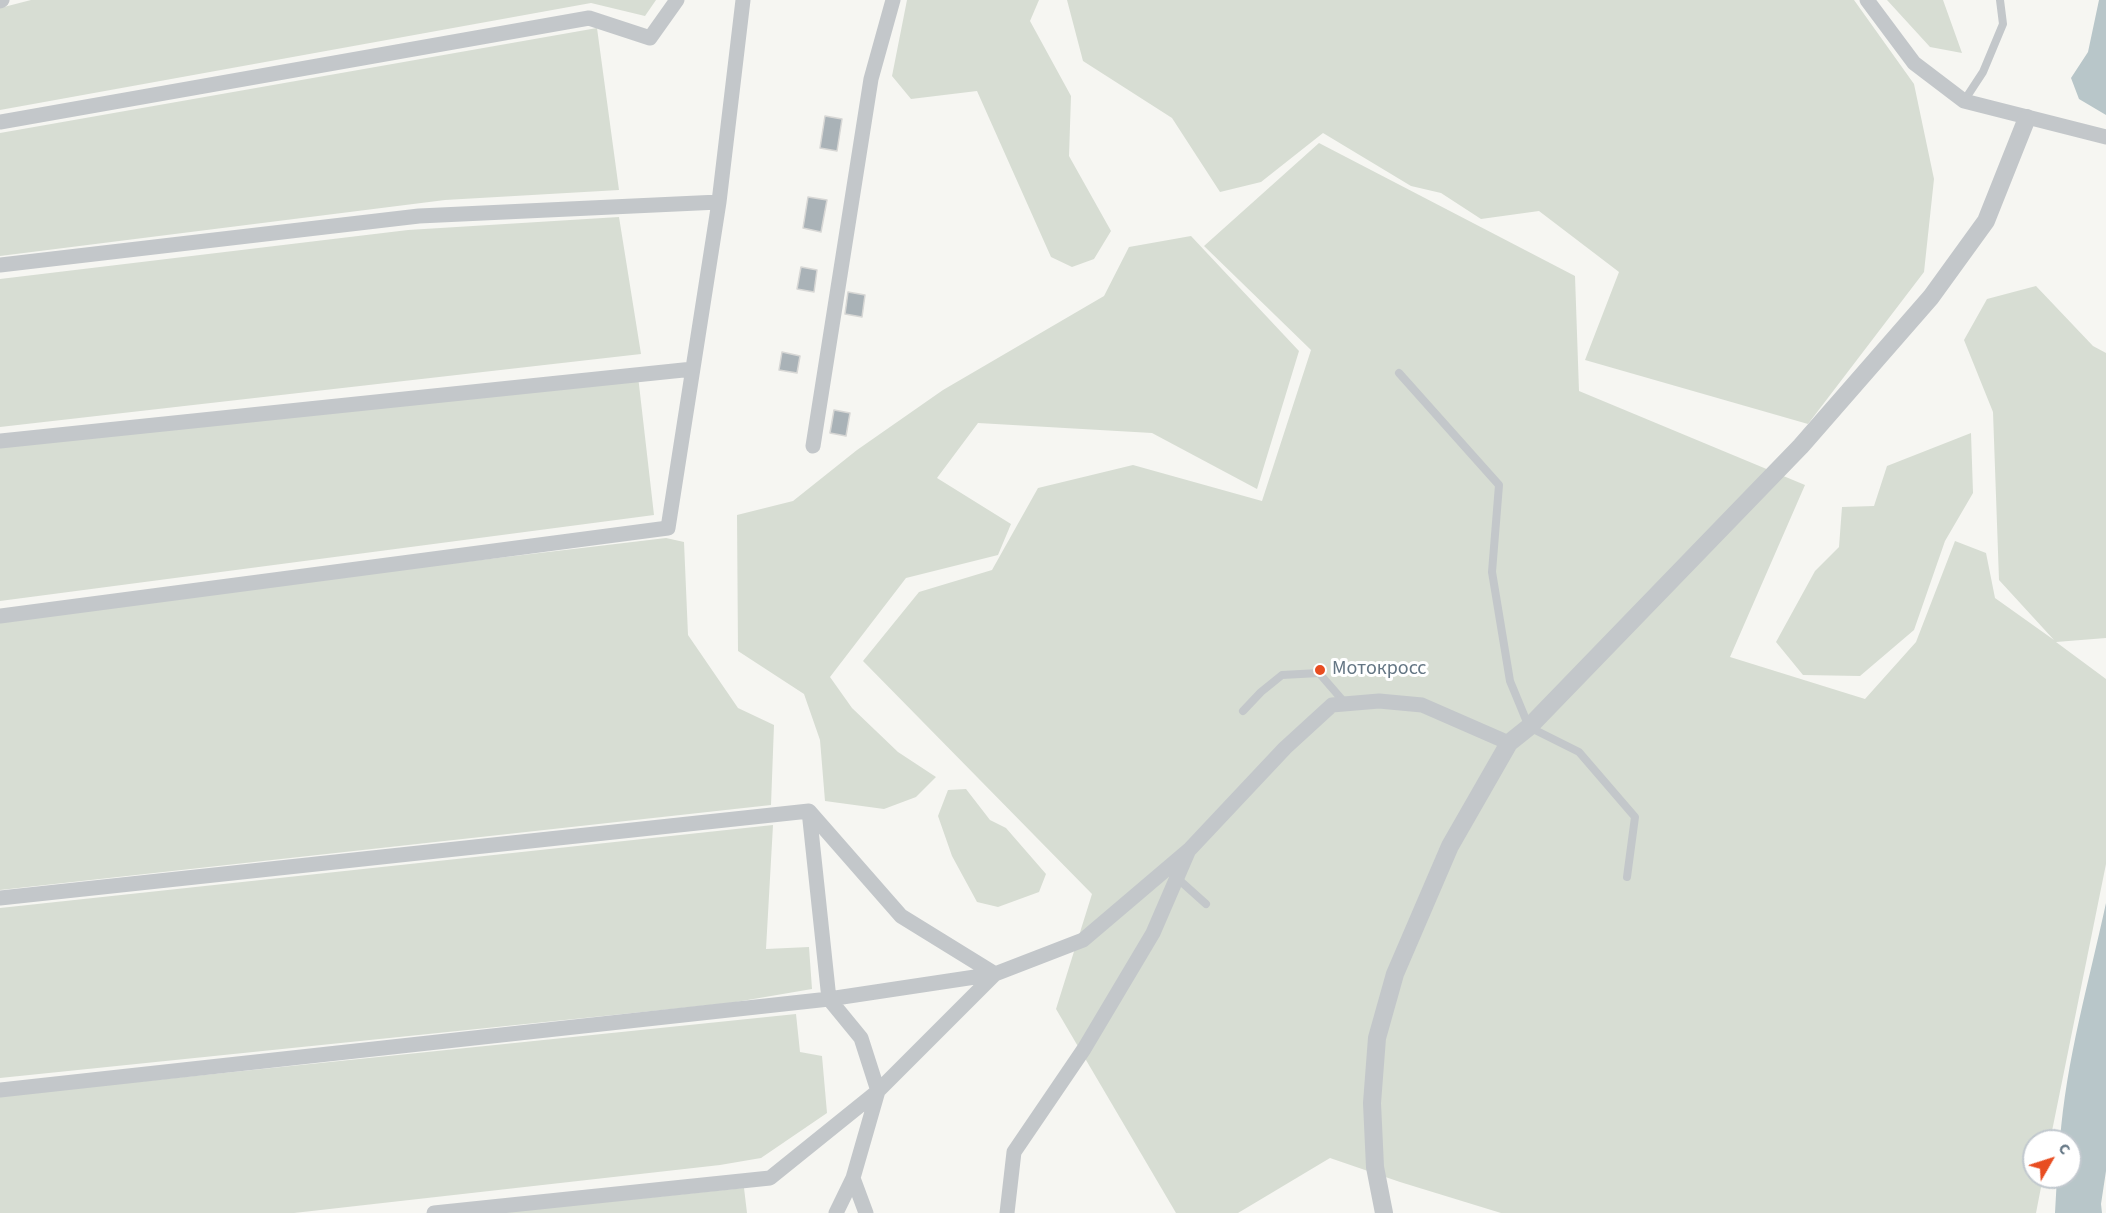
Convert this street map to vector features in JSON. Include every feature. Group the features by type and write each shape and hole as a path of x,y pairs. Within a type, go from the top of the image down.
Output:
{"street":[{"path":"0,122 589,18 650,38 677,0"},
{"path":"0,616 668,528 719,202 743,0"},
{"path":"813,446 871,80 893,0"},
{"path":"1867,0 1914,63 1964,101 2106,137"},
{"path":"1384,1213 1375,1167 1372,1103 1377,1038 1395,974 1450,846 1509,743 1529,727 1801,446 1931,297 1986,221 2027,118"},
{"path":"0,266 419,216 719,202"},
{"path":"0,441 693,369"},
{"path":"0,1090 830,999 995,974 1083,940 1190,849 1285,748 1332,705 1379,702 1422,705 1509,743"},
{"path":"809,811 901,916 995,974"},
{"path":"0,898 809,811"},
{"path":"809,811 830,999 861,1038 878,1091 853,1178 836,1213"},
{"path":"1007,1213 1014,1152 1084,1049 1148,943 1190,849"},
{"path":"434,1213 770,1178 878,1091 995,974"},
{"path":"853,1178 866,1213"}],"lane":[{"path":"1964,101 1983,72 2003,24 2000,0"},
{"path":"1399,373 1499,485 1492,572 1510,681 1529,727 1579,752 1635,817 1627,877"},
{"path":"1243,711 1260,692 1282,675 1319,673 1346,704"},
{"path":"1178,878 1206,903"}],"shaded area":[{"path":"31,0 656,0 645,16 591,3 0,110 0,8"},
{"path":"907,0 1039,0 1030,21 1071,96 1069,156 1111,231 1094,259 1072,267 1051,257 977,91 911,99 892,76"},
{"path":"1067,0 1854,0 1914,84 1934,179 1924,272 1808,424 1585,360 1619,272 1539,211 1481,219 1441,193 1411,186 1323,133 1261,182 1220,192 1172,118 1083,61"},
{"path":"1887,0 1943,0 1962,53 1930,47"},
{"path":"2099,0 2106,0 2106,115 2079,99 2071,78 2088,52"},
{"path":"597,28 619,190 445,200 0,256 0,133"},
{"name":"Мотокросс","path":"1319,143 1575,276 1579,391 1805,485 1730,657 1865,699 1916,642 1955,541 1986,553 1995,598 2054,640 1999,580 1993,412 1964,340 1987,299 2036,286 2093,346 2106,353 2106,638 2056,642 2106,679 2106,864 2052,1129 2022,1129 2022,1189 2041,1189 2036,1213 1501,1213 1330,1158 1238,1213 1176,1213 1056,1009 1092,894 863,661 919,592 992,570 1038,488 1133,465 1262,501 1311,350 1204,246"},
{"path":"619,217 641,354 0,427 0,279 408,230"},
{"path":"1191,236 1299,351 1257,489 1152,433 978,423 937,478 1011,524 998,555 906,578 830,677 852,708 898,752 936,777 916,797 884,809 825,801 820,740 804,694 738,651 737,515 793,501 857,450 943,390 1104,296 1129,247"},
{"path":"638,376 654,515 0,601 0,445"},
{"path":"1971,433 1973,493 1945,541 1914,630 1860,676 1803,675 1776,642 1815,571 1839,547 1842,507 1874,506 1887,466"},
{"path":"666,538 684,542 688,635 738,708 774,725 771,805 0,890 0,617"},
{"path":"966,789 990,820 1006,828 1046,874 1039,892 998,907 977,902 952,856 938,816 948,790"},
{"path":"773,825 766,949 809,947 812,989 730,1003 0,1078 0,908"},
{"path":"2106,903 2106,1171 2101,1204 2102,1213 2055,1213 2056,1189 2082,1189 2082,1129 2061,1129 2067,1081"},
{"path":"796,1014 800,1052 822,1056 827,1113 761,1158 720,1165 294,1213 0,1213 0,1096"},
{"path":"744,1188 747,1213 496,1213"}],"building":[{"path":"825,116 842,119 837,151 820,148"},
{"path":"808,197 827,200 821,232 803,228"},
{"path":"801,267 817,270 814,292 797,289"},
{"path":"848,292 865,295 862,317 845,314"},
{"path":"782,352 800,356 797,373 779,370"},
{"path":"834,410 850,413 846,436 830,433"}],"place":[{"name":"Мотокросс","path":"1320,670"}]}
